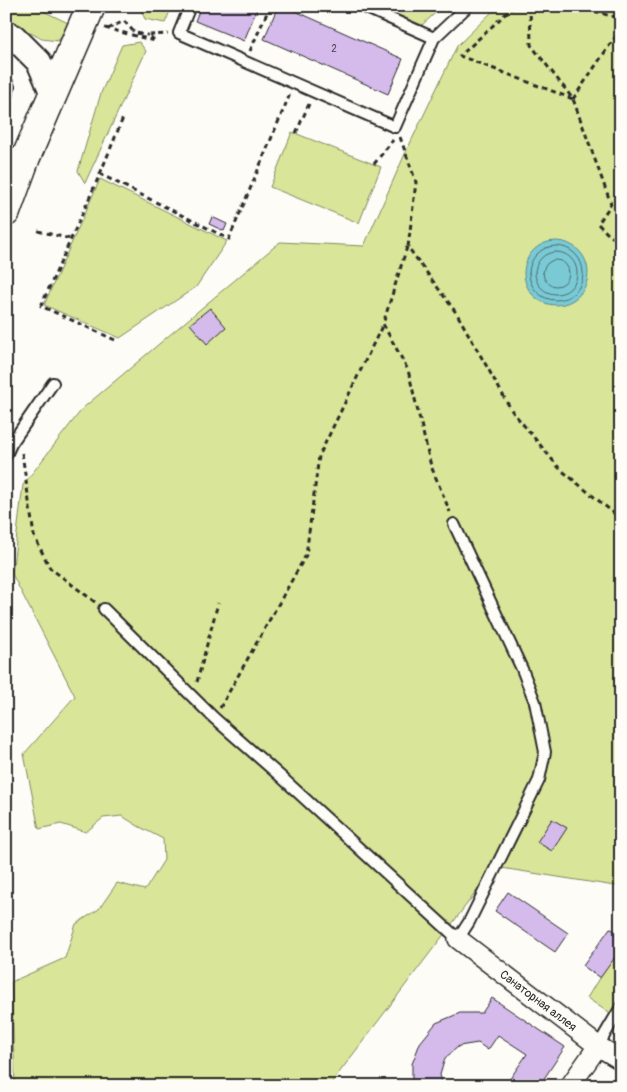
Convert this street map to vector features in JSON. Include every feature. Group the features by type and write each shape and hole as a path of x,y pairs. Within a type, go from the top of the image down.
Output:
{"main road":[{"path":"6,212 16,154 53,94 91,6"}],"street":[{"path":"6,33 14,38 38,62 53,94"},
{"name":"Санаторная аллея","path":"458,939 598,1046 621,1060"},
{"path":"570,1086 598,1046"}],"lane":[{"path":"190,6 179,33 395,127 434,38 468,6"},
{"path":"362,6 434,38"},
{"path":"6,80 9,87 6,97"},
{"path":"6,455 11,444 53,383"},
{"path":"104,609 214,718 458,939 469,922 539,780 544,752 532,694 454,524"},
{"path":"598,1046 621,1007"}],"path":[{"path":"246,62 270,6"},
{"path":"514,6 460,56 573,99"},
{"path":"530,6 531,45 573,99 611,204 598,224 621,243"},
{"path":"577,6 621,19"},
{"path":"148,35 155,41 108,30 124,21 135,33 148,35 179,33"},
{"path":"573,99 621,30"},
{"path":"100,174 228,239 295,83"},
{"path":"296,133 314,92"},
{"path":"115,340 41,306 123,118"},
{"path":"214,718 306,555 319,456 383,324 408,247 416,182 398,134 374,164"},
{"path":"38,231 71,239"},
{"path":"408,247 457,314 512,411 560,470 621,519"},
{"path":"383,324 408,370 431,466 454,524"},
{"path":"11,444 22,453 34,536 50,568 104,609"},
{"path":"194,698 218,603"}],"green space":[{"path":"6,6 33,6 68,23 58,41 42,39 6,20"},
{"path":"139,6 172,6 165,23 145,19"},
{"path":"388,6 443,6 422,25 387,11"},
{"path":"498,6 621,6 621,887 495,867 329,1086 15,1086 11,982 65,958 76,924 99,909 117,883 145,890 164,860 163,839 122,816 103,818 86,832 61,824 39,829 24,754 75,696 12,574 23,485 83,408 280,242 364,246 404,156 457,46"},
{"path":"139,42 146,51 85,183 78,171 101,93 122,45"},
{"path":"292,132 381,167 359,223 270,187"},
{"path":"100,179 227,241 196,287 120,338 44,305"},
{"path":"621,942 621,1021 587,998"}],"water":[{"path":"550,241 562,241 579,250 586,261 588,273 586,285 579,296 562,305 550,305 538,300 529,291 524,279 524,267 529,255 538,246"}],"building":[{"path":"201,6 258,6 244,41 195,21"},
{"path":"278,6 284,6 403,59 388,94 264,39"},
{"path":"212,217 227,224 224,231 209,224"},
{"path":"210,308 226,327 207,344 190,324"},
{"path":"552,819 567,828 552,851 537,842"},
{"path":"508,892 568,933 555,952 495,911"},
{"path":"610,928 621,935 621,949 600,978 583,966"},
{"path":"492,998 565,1047 539,1086 505,1086 527,1054 498,1035 488,1050 478,1043 459,1046 445,1058 440,1075 443,1086 412,1086 412,1064 420,1043 436,1023 460,1013 482,1013"}]}
